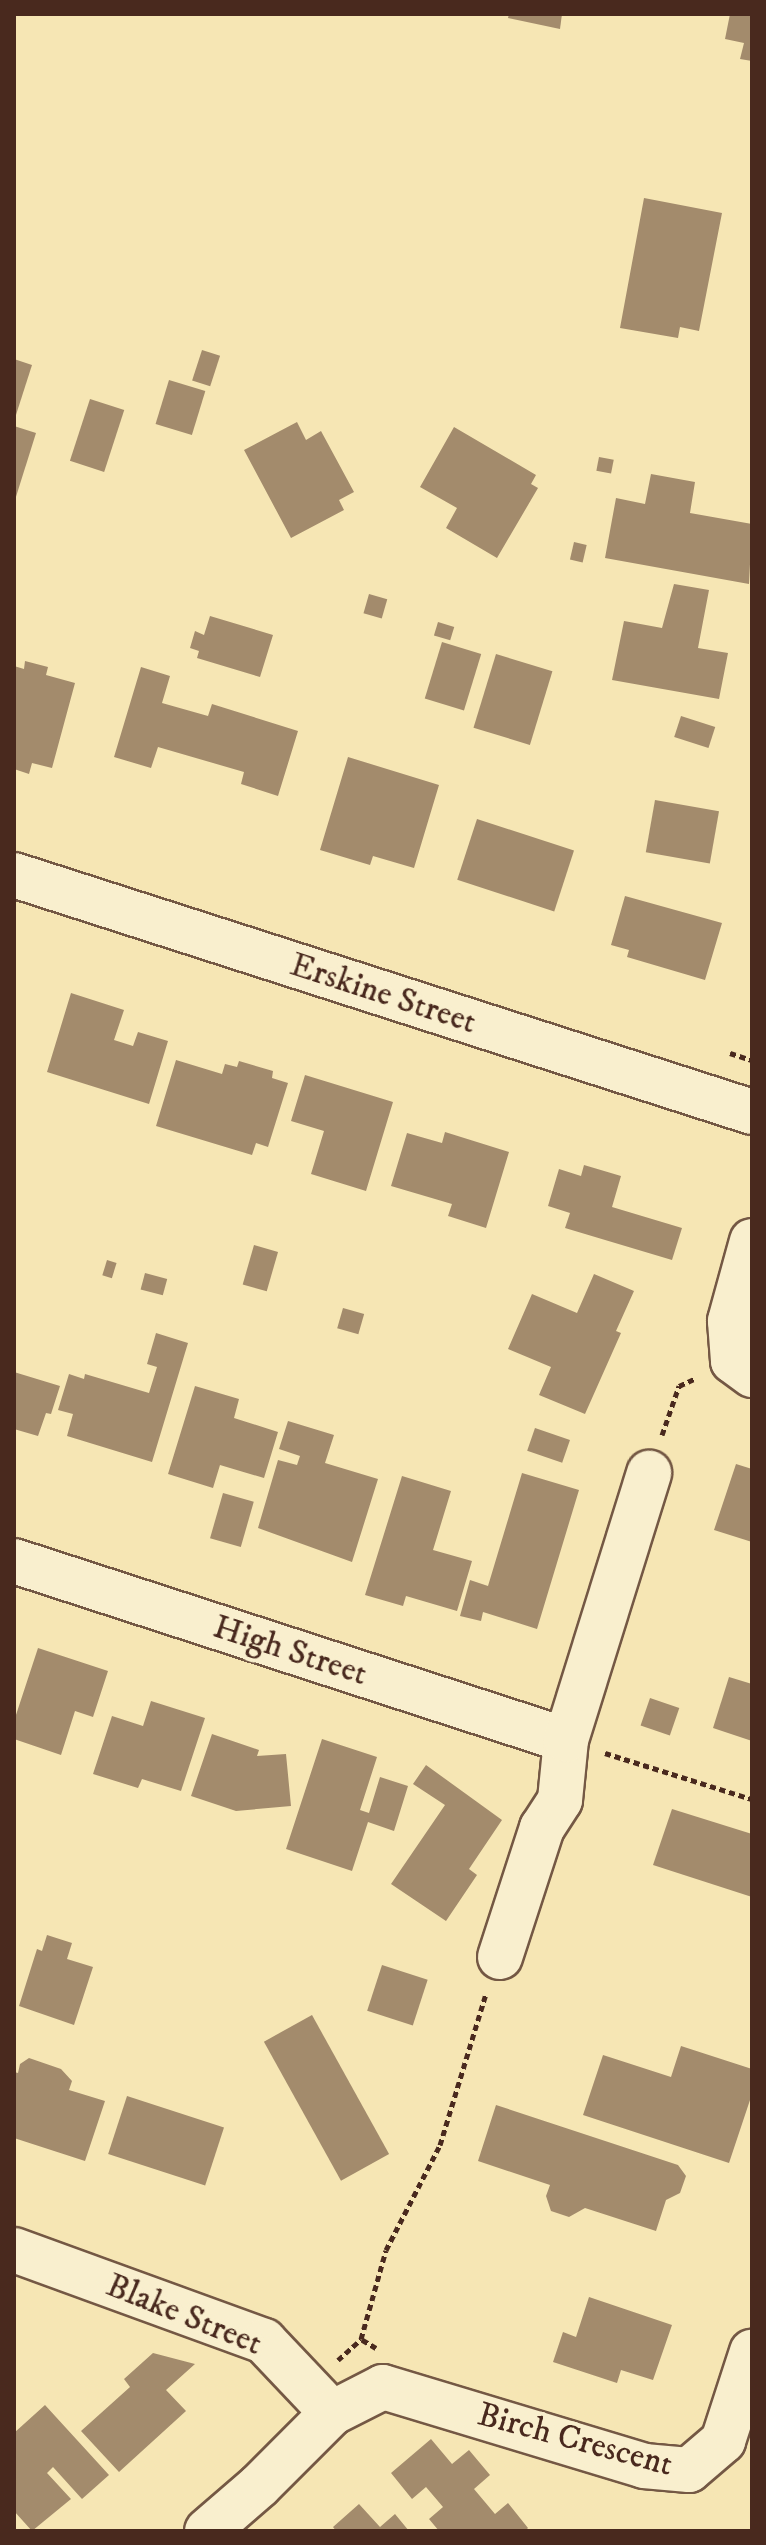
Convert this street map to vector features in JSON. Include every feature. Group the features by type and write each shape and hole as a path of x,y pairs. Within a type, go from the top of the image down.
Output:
{"street":[{"name":"Erskine Street","path":"14,875 752,1112"},
{"path":"752,1241 730,1321 733,1361 752,1375"},
{"path":"500,1957 542,1828 560,1800 582,1745 649,1473"},
{"name":"High Street","path":"14,1561 582,1745"},
{"name":"Blake Street","path":"14,2250 264,2341 332,2413"},
{"name":"Birch Crescent","path":"207,2531 332,2413 383,2387 644,2466 689,2470 723,2441 752,2352"}],"path":[{"path":"730,1053 752,1060"},
{"path":"649,1473 679,1386 702,1375"},
{"path":"582,1745 752,1799"},
{"path":"380,2351 361,2339 386,2250 440,2145 457,2081 500,1957"}],"building":[{"path":"509,14 562,14 560,29 508,18"},
{"path":"730,14 752,14 752,61 740,59 744,43 725,39"},
{"path":"644,198 722,213 699,331 680,327 678,338 620,328"},
{"path":"202,350 220,356 210,386 192,380"},
{"path":"14,359 32,365 15,418 14,418"},
{"path":"169,380 205,391 192,435 156,424"},
{"path":"90,399 124,410 104,472 70,461"},
{"path":"297,422 306,440 321,431 354,492 339,500 344,510 291,538 244,450"},
{"path":"14,426 36,433 15,500 14,499"},
{"path":"454,427 536,475 531,484 538,488 497,558 446,528 457,508 420,487"},
{"path":"599,457 614,460 611,474 596,471"},
{"path":"651,474 695,482 690,513 752,524 749,584 605,558 616,498 645,504"},
{"path":"574,542 587,545 583,562 570,560"},
{"path":"674,584 709,590 698,648 728,653 719,699 612,680 624,621 662,628"},
{"path":"369,594 387,599 382,618 363,613"},
{"path":"210,616 273,635 260,677 197,658 199,651 190,648 195,631 204,635"},
{"path":"438,622 454,627 450,640 434,635"},
{"path":"442,642 481,654 464,710 425,698"},
{"path":"496,654 552,671 530,745 473,728"},
{"path":"25,661 48,667 46,675 75,683 52,768 32,763 29,774 14,769 14,666 24,669"},
{"path":"141,667 170,676 162,703 208,716 212,704 298,731 278,796 241,784 244,772 158,747 151,768 114,757"},
{"path":"681,716 715,727 708,748 674,737"},
{"path":"348,757 439,785 414,868 373,856 370,865 320,850"},
{"path":"655,800 719,811 710,863 646,852"},
{"path":"477,819 574,851 554,911 457,880"},
{"path":"625,896 722,923 705,980 627,957 629,950 611,945"},
{"path":"71,993 124,1010 114,1040 133,1046 138,1032 168,1041 149,1104 47,1072"},
{"path":"176,1060 222,1074 225,1064 237,1067 239,1061 273,1071 272,1078 288,1083 268,1147 256,1143 252,1155 156,1126"},
{"path":"305,1075 393,1102 366,1191 311,1174 324,1131 291,1121"},
{"path":"445,1132 509,1152 486,1228 448,1216 452,1204 391,1186 407,1133 442,1143"},
{"path":"584,1165 621,1176 612,1207 682,1228 672,1260 565,1228 570,1213 548,1206 559,1169 581,1176"},
{"path":"254,1245 278,1252 267,1291 243,1284"},
{"path":"107,1260 117,1263 112,1278 102,1275"},
{"path":"145,1273 167,1279 163,1295 141,1289"},
{"path":"594,1274 634,1291 616,1331 621,1333 585,1414 539,1395 551,1367 508,1349 532,1294 577,1313"},
{"path":"343,1308 364,1314 358,1334 337,1328"},
{"path":"156,1333 188,1343 152,1462 67,1436 73,1414 58,1410 69,1374 84,1379 85,1374 149,1393 157,1367 147,1364"},
{"path":"14,1372 60,1386 51,1414 46,1413 38,1436 14,1429"},
{"path":"195,1386 239,1399 234,1418 278,1432 264,1478 220,1465 213,1488 168,1474"},
{"path":"288,1421 334,1435 325,1463 378,1479 352,1562 258,1528 278,1460 297,1465 300,1456 279,1449"},
{"path":"535,1428 570,1440 562,1463 527,1451"},
{"path":"736,1464 752,1469 752,1542 714,1530"},
{"path":"522,1473 579,1490 537,1629 483,1612 481,1621 460,1616 470,1580 488,1586"},
{"path":"402,1476 451,1491 433,1550 472,1561 457,1611 406,1596 403,1606 365,1595"},
{"path":"223,1493 254,1502 241,1547 210,1538"},
{"path":"38,1648 108,1671 93,1717 75,1711 61,1755 14,1739 14,1721"},
{"path":"729,1677 752,1684 752,1741 713,1728"},
{"path":"650,1698 679,1708 670,1736 641,1725"},
{"path":"151,1701 205,1718 181,1791 142,1779 138,1788 93,1774 112,1716 143,1726"},
{"path":"212,1734 259,1750 257,1756 286,1754 291,1806 236,1811 191,1796"},
{"path":"322,1739 377,1757 360,1810 369,1813 380,1777 408,1786 394,1831 368,1822 352,1871 286,1849"},
{"path":"426,1765 502,1820 469,1869 477,1875 446,1921 391,1884 445,1805 413,1784"},
{"path":"672,1809 752,1834 752,1897 653,1865"},
{"path":"47,1935 72,1943 67,1959 93,1967 74,2025 19,2006 37,1949 42,1951"},
{"path":"382,1965 428,1980 413,2025 367,2011"},
{"path":"312,2015 389,2154 341,2181 264,2042"},
{"path":"681,2046 752,2069 752,2094 729,2163 583,2115 603,2055 671,2077"},
{"path":"29,2058 61,2069 72,2081 69,2090 105,2101 85,2161 14,2138 14,2072 18,2073 20,2064"},
{"path":"127,2096 224,2128 205,2186 108,2154"},
{"path":"496,2105 678,2165 686,2176 680,2193 666,2200 656,2231 585,2208 569,2217 551,2211 546,2196 550,2185 478,2161"},
{"path":"589,2297 672,2325 653,2380 621,2370 617,2383 553,2362 563,2332 576,2337"},
{"path":"153,2353 195,2364 166,2390 186,2411 119,2472 81,2431 130,2387 124,2379"},
{"path":"45,2405 109,2475 82,2499 53,2467 47,2473 71,2499 32,2531 14,2511 14,2433"},
{"path":"431,2439 452,2464 469,2450 490,2475 474,2489 495,2514 508,2503 528,2528 525,2531 439,2531 429,2519 443,2507 426,2487 412,2499 391,2473"},
{"path":"359,2504 380,2527 395,2514 409,2531 336,2531 333,2527"}]}
